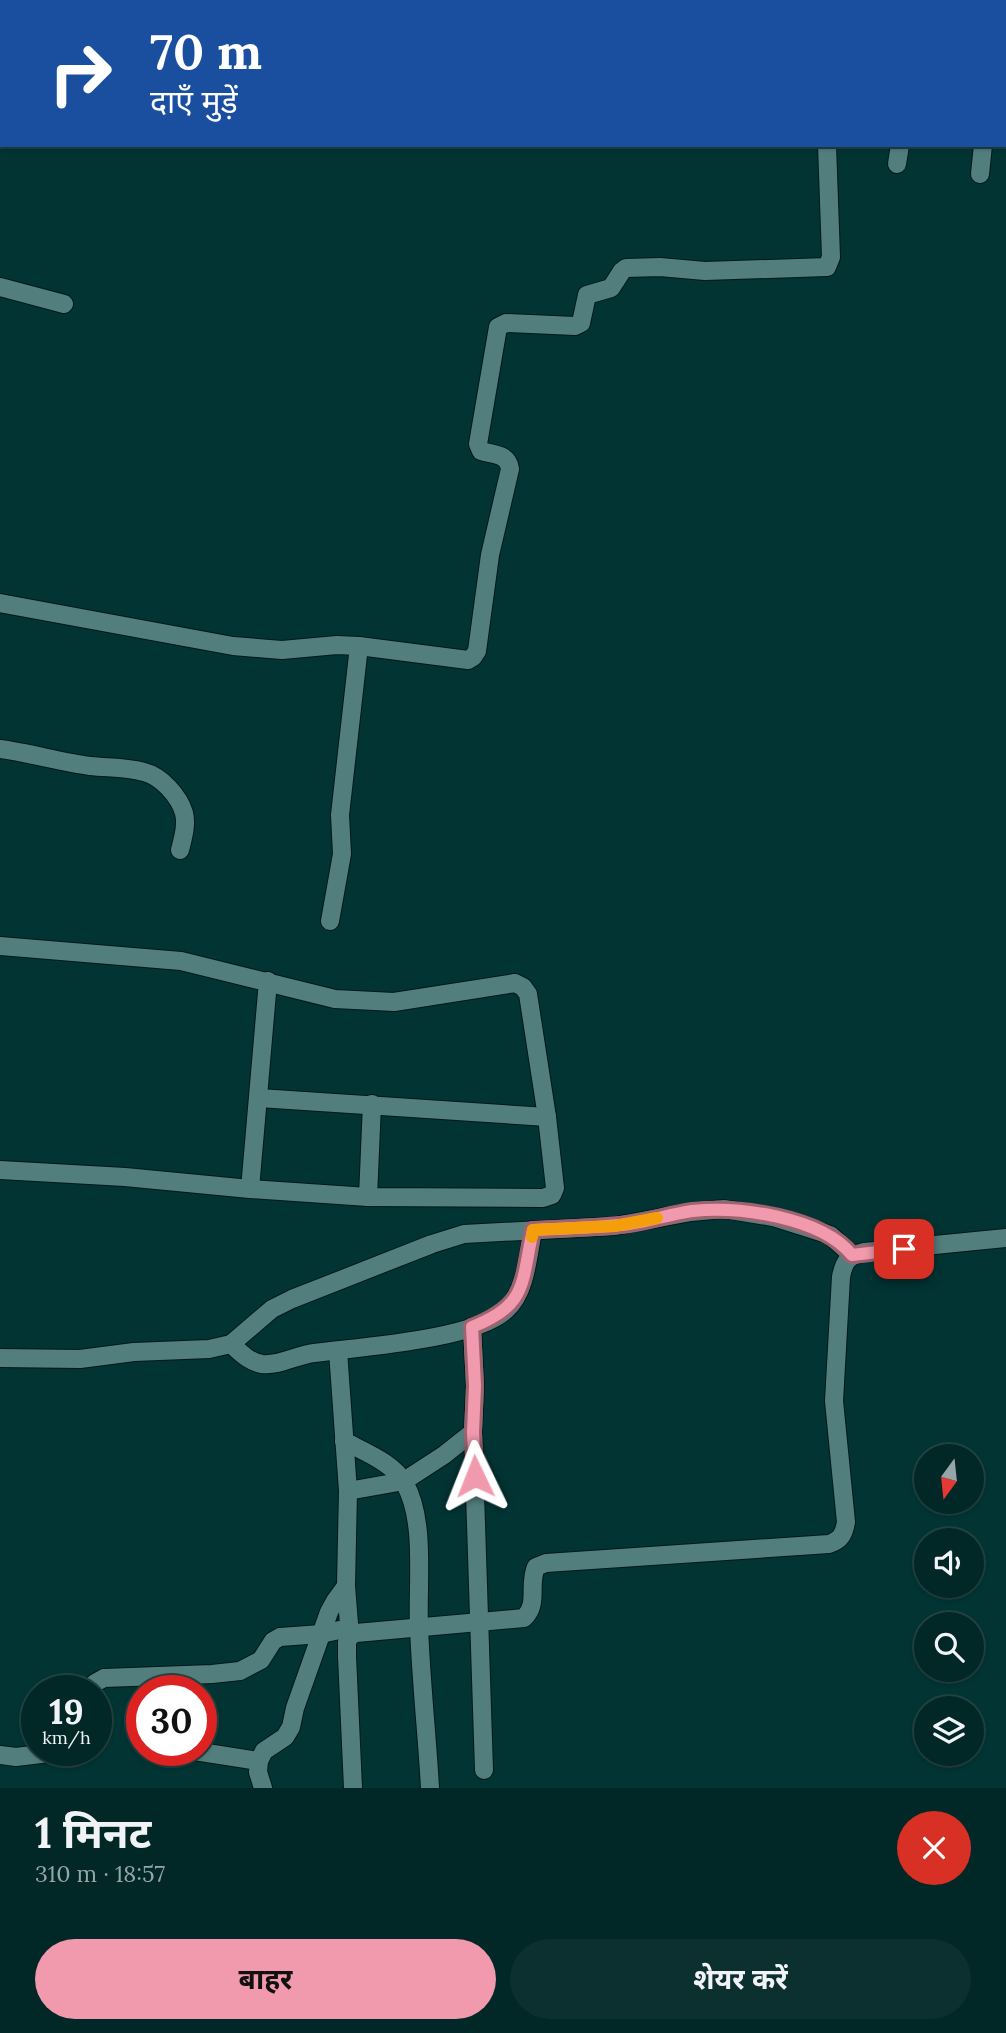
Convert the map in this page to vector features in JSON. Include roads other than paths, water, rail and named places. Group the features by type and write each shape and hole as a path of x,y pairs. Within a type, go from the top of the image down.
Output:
{"street":[{"path":"0,607 233,646 282,650 337,645 359,646 468,660 477,650 489,555 510,469 505,457 481,451 478,444 498,327 506,323 575,326 581,323 587,295 611,288 626,268 660,267 705,271 827,267 831,257 827,147"},
{"path":"897,164 900,147"},
{"path":"980,174 983,147"},
{"path":"0,287 64,304"},
{"path":"330,921 342,854 340,815 359,646"},
{"path":"0,749 91,766 131,769 156,777 180,802 184,814 180,850"},
{"path":"0,946 181,961 335,999 376,1003 413,1000 515,983 523,987 528,994 555,1188 552,1195 544,1198 368,1196 0,1170"},
{"path":"250,1189 268,981"},
{"path":"258,1098 547,1117"},
{"path":"368,1196 372,1104"},
{"path":"0,1358 80,1359 134,1352 209,1349 231,1344 272,1309 432,1244 464,1234 615,1226 691,1212 724,1209 773,1217 830,1235 852,1255"},
{"path":"231,1344 250,1360 260,1364 282,1363 312,1353 414,1340 472,1327 504,1312 515,1301 522,1283 533,1230"},
{"path":"112,1678 240,1671 261,1660 280,1637 524,1618 531,1612 533,1604 533,1574 536,1567 546,1563 829,1544 838,1541 846,1522 834,1401 844,1263 852,1255 1006,1238"},
{"path":"472,1327 484,1770"},
{"path":"338,1351 348,1491 347,1656 353,1788"},
{"path":"348,1491 404,1481 473,1432"},
{"path":"344,1441 383,1462 404,1481 412,1499 417,1527 419,1628 430,1788"},
{"path":"263,1788 258,1772 259,1761 264,1751 285,1737 291,1727 321,1634 335,1601 346,1586"},
{"path":"217,1754 259,1761"},
{"path":"0,1755 21,1756"}]}
